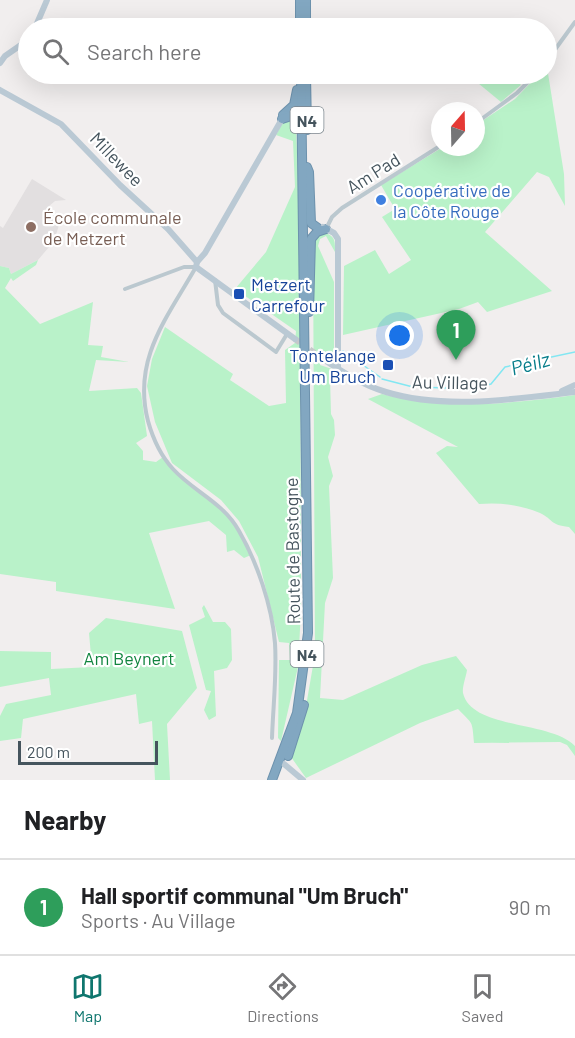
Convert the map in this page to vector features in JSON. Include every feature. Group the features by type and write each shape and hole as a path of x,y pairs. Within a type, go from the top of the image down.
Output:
{"highway":[{"path":"300,0 300,18"},
{"path":"306,0 306,18"},
{"path":"282,119 294,105 297,84"},
{"name":"N4","path":"300,84 309,312 307,354"},
{"name":"N4","path":"306,84 304,167 307,354"},
{"path":"282,119 291,115 296,118 298,160 309,172 310,223 322,228 311,239 309,312"},
{"name":"Route de Bastogne","path":"278,780 302,714 313,633 307,354"},
{"name":"Route de Bastogne","path":"272,780 297,713 308,633 307,354"}],"street":[{"path":"39,18 47,0"},
{"path":"557,48 575,22"},
{"path":"0,63 18,47"},
{"path":"485,116 526,84"},
{"name":"Millewee","path":"0,90 61,124 120,185 168,229 197,264"},
{"path":"272,738 275,641 253,559 230,517 216,502 174,470 163,457 145,410 142,387 150,348 282,119"},
{"name":"Am Pad","path":"322,228 342,208 431,152"},
{"path":"322,228 338,239 338,369"},
{"path":"197,264 295,339"},
{"path":"125,289 197,264"},
{"path":"215,280 219,308 276,352 288,333"},
{"name":"Au Village","path":"320,357 376,389 411,398 476,400 575,392"},
{"path":"553,395 575,385"},
{"path":"285,764 303,780"}],"shaded area":[{"name":"École communale de Metzert","path":"32,179 66,200 55,201 49,206 50,216 59,225 54,241 38,260 11,274 9,268 0,266 0,226 3,228"}],"green space":[{"path":"479,84 521,85 501,102"},
{"path":"529,84 550,84 564,174 565,206 549,177 537,172 485,232 552,291 487,312 478,302 459,309 343,335 344,266 375,250 389,274 411,260 382,217 395,209 381,185 431,154 485,156 485,119 515,99"},
{"path":"291,118 296,129 300,218 301,610 298,667 281,741 278,738 279,660 290,660 289,643 279,642 258,557 239,521 221,500 172,463 155,422 147,386 152,359 165,327 233,374 230,380 269,406 286,403 285,350 295,343 296,331 235,289 266,252 295,187 293,141 276,135 284,120"},
{"path":"325,233 333,238 335,246 335,252 326,236 320,239 318,246 334,282 334,355 331,357 320,352 320,365 332,369 334,375 330,377 331,414 334,420 335,435 328,457 333,476 329,486 333,578 325,603 320,698 343,700 422,665 456,656 467,670 463,693 469,705 496,719 563,738 575,746 575,756 567,745 560,742 474,743 471,723 458,709 420,723 306,778 291,757 305,712 315,654 313,245 316,236"},
{"path":"38,260 36,265 13,281 11,278 5,288 40,324 93,302 88,345 103,346 101,357 129,362 96,360 89,391 137,388 141,393 147,436 136,443 143,451 143,460 156,462 163,457 174,470 230,517 251,555 244,558 234,550 227,552 226,535 209,521 149,533 175,609 56,591 56,582 0,574 0,266 9,268 11,274"},
{"path":"382,394 454,404 503,403 575,395 575,534 569,527 555,524 533,510 495,503 479,504 436,453 447,446 458,447 368,399"},
{"path":"204,605 213,622 225,622 231,629 232,660 227,668 214,671 216,716 209,720 204,710 211,691 206,690 189,625 205,617 202,608"},
{"name":"Am Beynert","path":"106,618 182,631 197,688 167,724 170,780 155,780 152,721 139,724 136,694 23,719 21,738 0,741 0,716 6,704 51,695 49,678 0,687 0,651 51,652 51,669 92,667 89,633"}],"waterway":[{"name":"Péilz","path":"343,351 380,377"},
{"name":"Péilz","path":"419,387 472,389 491,384 505,367 575,352"},
{"name":"Péilz","path":"382,379 413,387"}],"tunnel":[{"path":"295,339 320,357"}],"place":[{"name":"Coopérative de la Côte Rouge","path":"381,200"},
{"name":"École communale de Metzert","path":"31,227"},
{"name":"Metzert Carrefour","path":"239,294"},
{"name":"Hall sportif communal \"Um Bruch\"","path":"456,360"},
{"name":"Tontelange Um Bruch","path":"388,365"}]}
